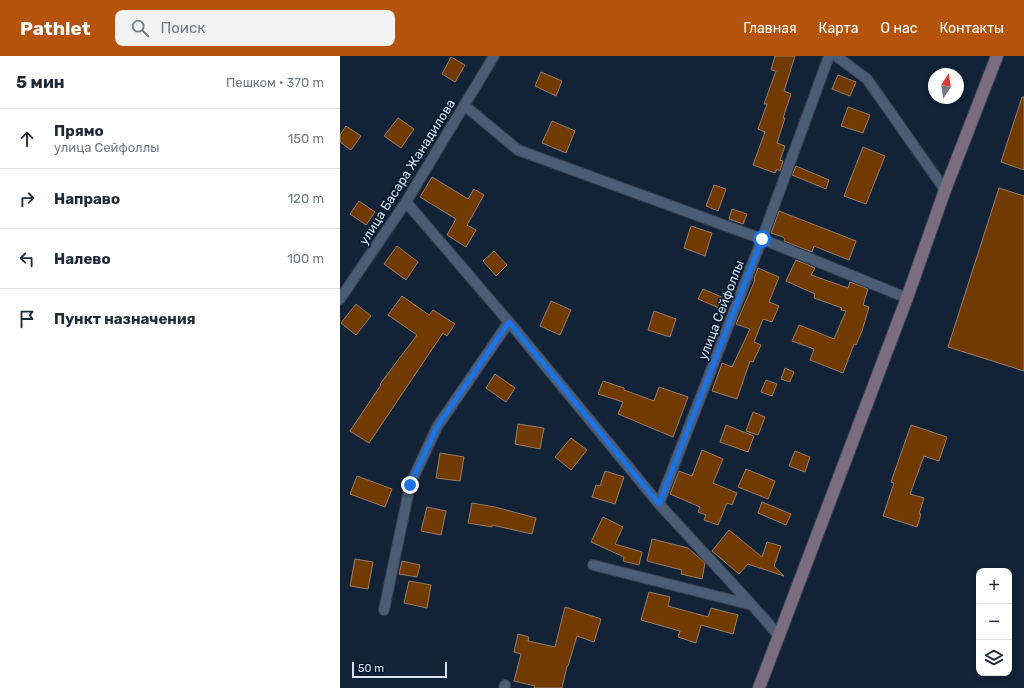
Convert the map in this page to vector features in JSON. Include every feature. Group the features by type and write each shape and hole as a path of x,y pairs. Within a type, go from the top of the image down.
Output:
{"street":[{"name":"улица Басара Жанадилова","path":"340,300 406,202 494,56"},
{"name":"улица Сейфоллы","path":"659,504 762,239 829,56"},
{"path":"836,56 867,79 945,190"},
{"path":"759,688 907,298 945,190 997,56"},
{"path":"464,105 518,150 762,239 907,298"},
{"path":"406,202 509,322 659,504 779,636"},
{"path":"384,610 410,485 437,427 509,322"},
{"path":"593,565 752,605"}],"building":[{"path":"775,56 795,56 784,91 791,94 777,143 785,146 780,160 783,161 780,171 777,169 775,173 753,165 765,132 758,129 767,104 764,104 776,71 771,70"},
{"path":"451,57 465,65 455,82 442,74"},
{"path":"541,72 562,81 556,96 535,86"},
{"path":"838,75 856,82 850,96 832,89"},
{"path":"1022,97 1024,97 1024,170 1001,162"},
{"path":"848,107 870,115 863,133 841,126"},
{"path":"398,118 414,129 401,148 384,136"},
{"path":"552,121 575,131 566,153 542,143"},
{"path":"346,126 361,136 351,150 340,142 340,135"},
{"path":"863,147 885,156 866,204 844,196"},
{"path":"796,166 829,180 826,189 792,175"},
{"path":"432,177 468,199 474,189 484,195 467,225 476,230 466,247 447,235 456,219 420,197"},
{"path":"714,185 726,189 718,211 706,206"},
{"path":"999,188 1024,196 1024,371 948,347"},
{"path":"359,201 375,212 366,225 350,214"},
{"path":"732,209 747,214 743,224 729,219"},
{"path":"779,211 856,241 849,260 814,246 812,252 784,241 785,239 783,237 771,233"},
{"path":"691,226 712,233 705,256 684,248"},
{"path":"397,246 418,262 406,280 384,264"},
{"path":"494,251 507,265 496,276 483,261"},
{"path":"796,260 815,268 811,275 848,288 850,282 868,289 863,305 869,307 862,331 856,345 854,344 843,373 810,360 814,349 792,341 799,325 834,339 846,311 841,310 842,308 814,298 815,294 786,281"},
{"path":"758,268 779,277 769,302 779,306 772,322 763,319 754,342 761,345 753,362 750,361 737,399 712,391 722,363 732,367 750,329 736,324 755,280 754,279"},
{"path":"703,289 724,298 719,308 698,299"},
{"path":"402,296 429,315 433,310 455,324 447,336 443,333 369,443 350,431 381,385 380,384 417,335 388,315"},
{"path":"551,301 571,310 560,335 540,326"},
{"path":"356,304 371,316 356,335 341,323"},
{"path":"654,311 676,319 670,337 648,330"},
{"path":"785,368 794,372 790,382 781,379"},
{"path":"495,374 515,388 506,402 486,388"},
{"path":"766,380 777,384 772,396 761,392"},
{"path":"603,381 654,401 659,387 688,397 673,437 618,414 623,402 598,394"},
{"path":"753,412 765,417 758,435 746,431"},
{"path":"518,424 544,428 540,449 515,444"},
{"path":"726,425 754,436 748,452 720,442"},
{"path":"911,425 947,437 939,461 924,456 910,494 924,498 917,527 883,516 894,483 891,482"},
{"path":"571,438 587,450 571,470 555,457"},
{"path":"702,450 723,459 713,483 737,493 732,505 727,503 718,525 704,520 706,515 698,512 700,507 670,494 679,471 692,476"},
{"path":"795,451 810,457 805,472 789,466"},
{"path":"440,453 464,457 460,481 436,478"},
{"path":"746,469 775,481 768,499 738,487"},
{"path":"605,471 624,477 615,504 592,497 596,485 600,486"},
{"path":"357,476 392,489 385,507 350,494"},
{"path":"762,502 791,514 786,525 758,513"},
{"path":"472,503 495,507 536,518 532,534 492,525 492,527 468,523"},
{"path":"427,507 446,511 441,535 421,531"},
{"path":"603,517 623,527 615,544 642,552 639,565 623,561 624,557 591,542"},
{"path":"729,530 762,557 767,542 781,546 774,566 784,576 748,564 739,574 712,551"},
{"path":"652,539 688,548 705,563 702,579 681,574 682,570 647,561"},
{"path":"355,559 373,562 368,589 350,586"},
{"path":"402,561 420,565 417,577 399,574"},
{"path":"409,581 431,585 427,608 404,603"},
{"path":"649,592 670,597 668,606 708,617 711,608 738,615 733,634 701,625 696,643 678,637 680,631 641,620"},
{"path":"565,607 601,619 594,642 577,636 567,666 562,688 534,688 535,686 514,681 521,654 514,652 518,634 529,637 528,641 555,647"}],"route":[{"path":"410,485 437,427 509,322 659,504 762,239"}]}
